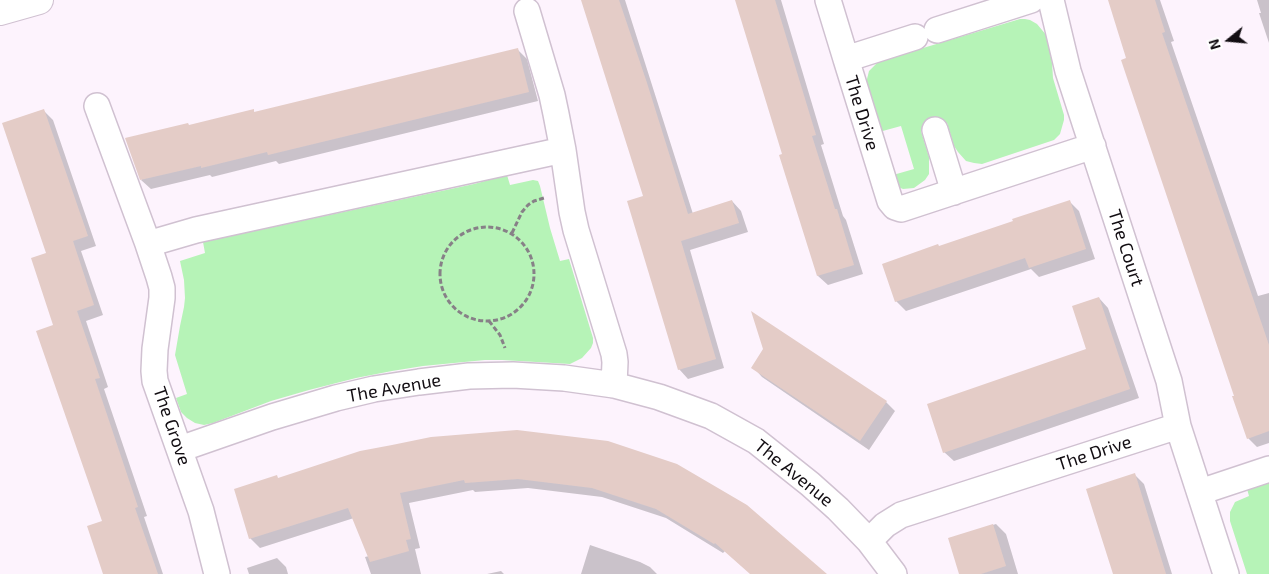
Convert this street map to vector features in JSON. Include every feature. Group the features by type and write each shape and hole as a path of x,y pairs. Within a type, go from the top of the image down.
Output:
{"highway":[{"path":"0,11 39,0"}],"street":[{"path":"828,0 846,58"},
{"name":"The Drive","path":"1031,0 846,58 890,201 895,207 901,209 1093,146"},
{"name":"The Court","path":"1051,0 1068,71 1170,381 1178,426"},
{"path":"527,11 552,95 576,230 614,354 614,385"},
{"name":"The Grove","path":"97,106 160,277 162,288 155,349 155,381 201,511 217,574"},
{"path":"934,130 954,192"},
{"path":"148,244 196,230 563,150"},
{"name":"The Avenue","path":"180,448 336,398 374,389 419,382 469,376 513,375 564,378 614,385 658,397 711,416 756,441 810,484 838,510 868,541 894,574"},
{"path":"1178,426 1226,574"},
{"name":"The Drive","path":"868,541 884,525 901,515 1178,426"},
{"path":"1200,492 1269,469"}],"path":[{"path":"512,232 522,212 528,205 534,201 549,197"},
{"path":"482,226 497,227 512,232 524,242 535,270 534,285 527,300 517,311 504,318 489,321 473,319 459,312 448,300 441,285 440,269 444,254 453,240 466,231 482,226"}],"green space":[{"path":"1020,19 1030,20 1037,24 1047,36 1053,78 1064,115 1060,134 1054,140 982,164 966,161 958,152 954,146 947,123 921,131 929,157 929,174 925,180 914,188 903,189 898,187 893,175 914,169 901,126 879,132 866,83 869,71 878,62 883,60"},
{"path":"507,175 510,185 533,180 538,181 560,261 569,259 593,338 591,348 582,358 570,364 485,360 392,371 309,390 271,401 204,425 195,423 181,412 176,398 187,394 175,355 185,298 180,261 205,253 203,242 474,184"},
{"path":"1269,482 1269,574 1247,574 1230,521 1230,512 1235,502 1249,496 1247,489"}],"building":[{"path":"581,0 619,0 688,214 732,200 739,223 681,241 716,359 678,370 627,201 643,196"},
{"path":"735,0 775,0 816,135 812,136 854,265 817,276 779,155 782,154"},
{"path":"1108,0 1155,0 1165,32 1162,33 1269,345 1269,431 1247,439 1121,60 1126,58"},
{"path":"518,48 529,92 268,155 267,152 140,180 125,138 254,109 254,112"},
{"path":"44,109 88,236 73,241 94,305 77,311 100,378 95,379 138,507 135,508 158,574 103,574 87,526 102,521 36,331 53,325 31,258 46,253 2,123"},
{"path":"1070,200 1086,249 1029,268 1025,258 895,302 882,264 938,244 939,246 1013,221 1012,219"},
{"path":"1099,297 1130,389 943,453 927,404 1086,349 1072,306"},
{"path":"751,311 887,401 860,441 751,368 763,349"},
{"path":"517,430 608,441 677,464 747,505 827,574 750,574 715,543 656,509 592,488 518,479 465,483 464,480 400,493 411,539 406,540 409,551 370,562 348,508 249,539 234,489 277,475 278,478 360,451 431,437"},
{"path":"1135,473 1166,574 1113,574 1086,489"},
{"path":"993,524 1006,566 981,574 959,574 948,538"}]}
